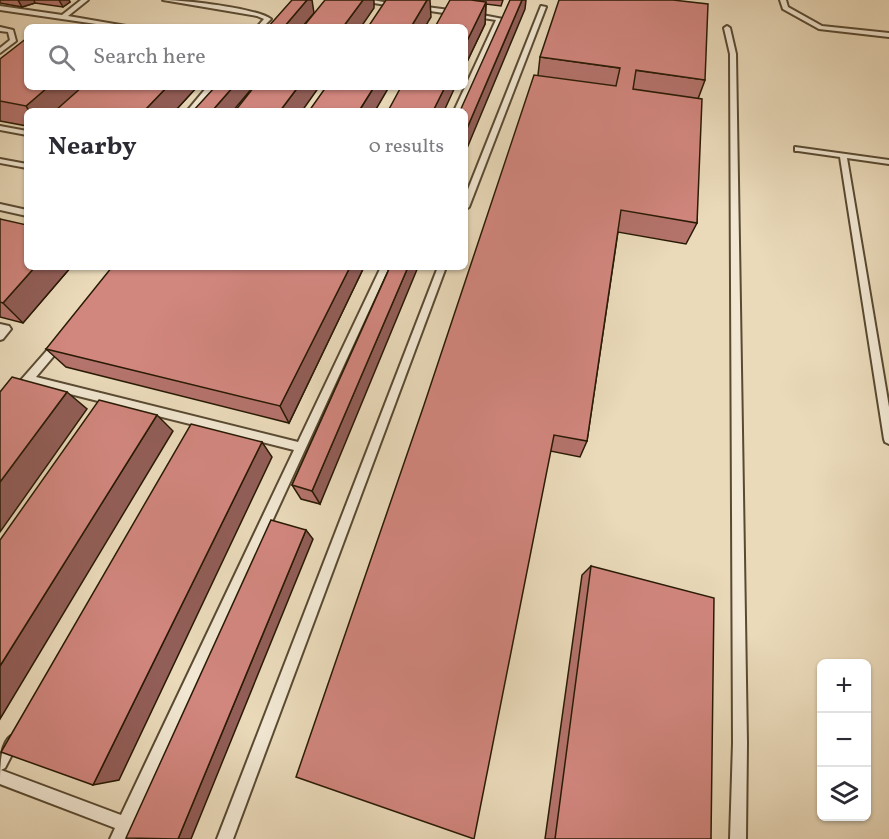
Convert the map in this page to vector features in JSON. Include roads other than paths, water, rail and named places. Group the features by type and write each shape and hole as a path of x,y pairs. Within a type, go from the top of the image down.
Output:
{"lane":[{"path":"63,17 85,0"},
{"path":"166,0 259,14 268,19 263,24"},
{"path":"359,0 402,6"},
{"path":"783,0 785,8 821,28 889,35"},
{"path":"385,12 390,4"},
{"path":"42,14 54,6"},
{"path":"413,7 500,19 468,89"},
{"path":"468,199 543,7"},
{"path":"0,8 109,24"},
{"path":"441,19 446,11"},
{"path":"727,28 733,54 740,743 738,839"},
{"path":"0,29 11,31 13,41 0,51"},
{"path":"193,108 208,90"},
{"path":"459,108 468,90"},
{"path":"0,128 24,132"},
{"path":"798,149 889,162"},
{"path":"843,155 889,439"},
{"path":"0,161 24,165"},
{"path":"0,207 24,212"},
{"path":"118,839 384,270"},
{"path":"225,839 441,270"},
{"path":"0,328 6,329 0,336"},
{"path":"65,336 25,384 196,427 300,447"},
{"path":"0,763 18,732"},
{"path":"0,777 125,824"}]}
